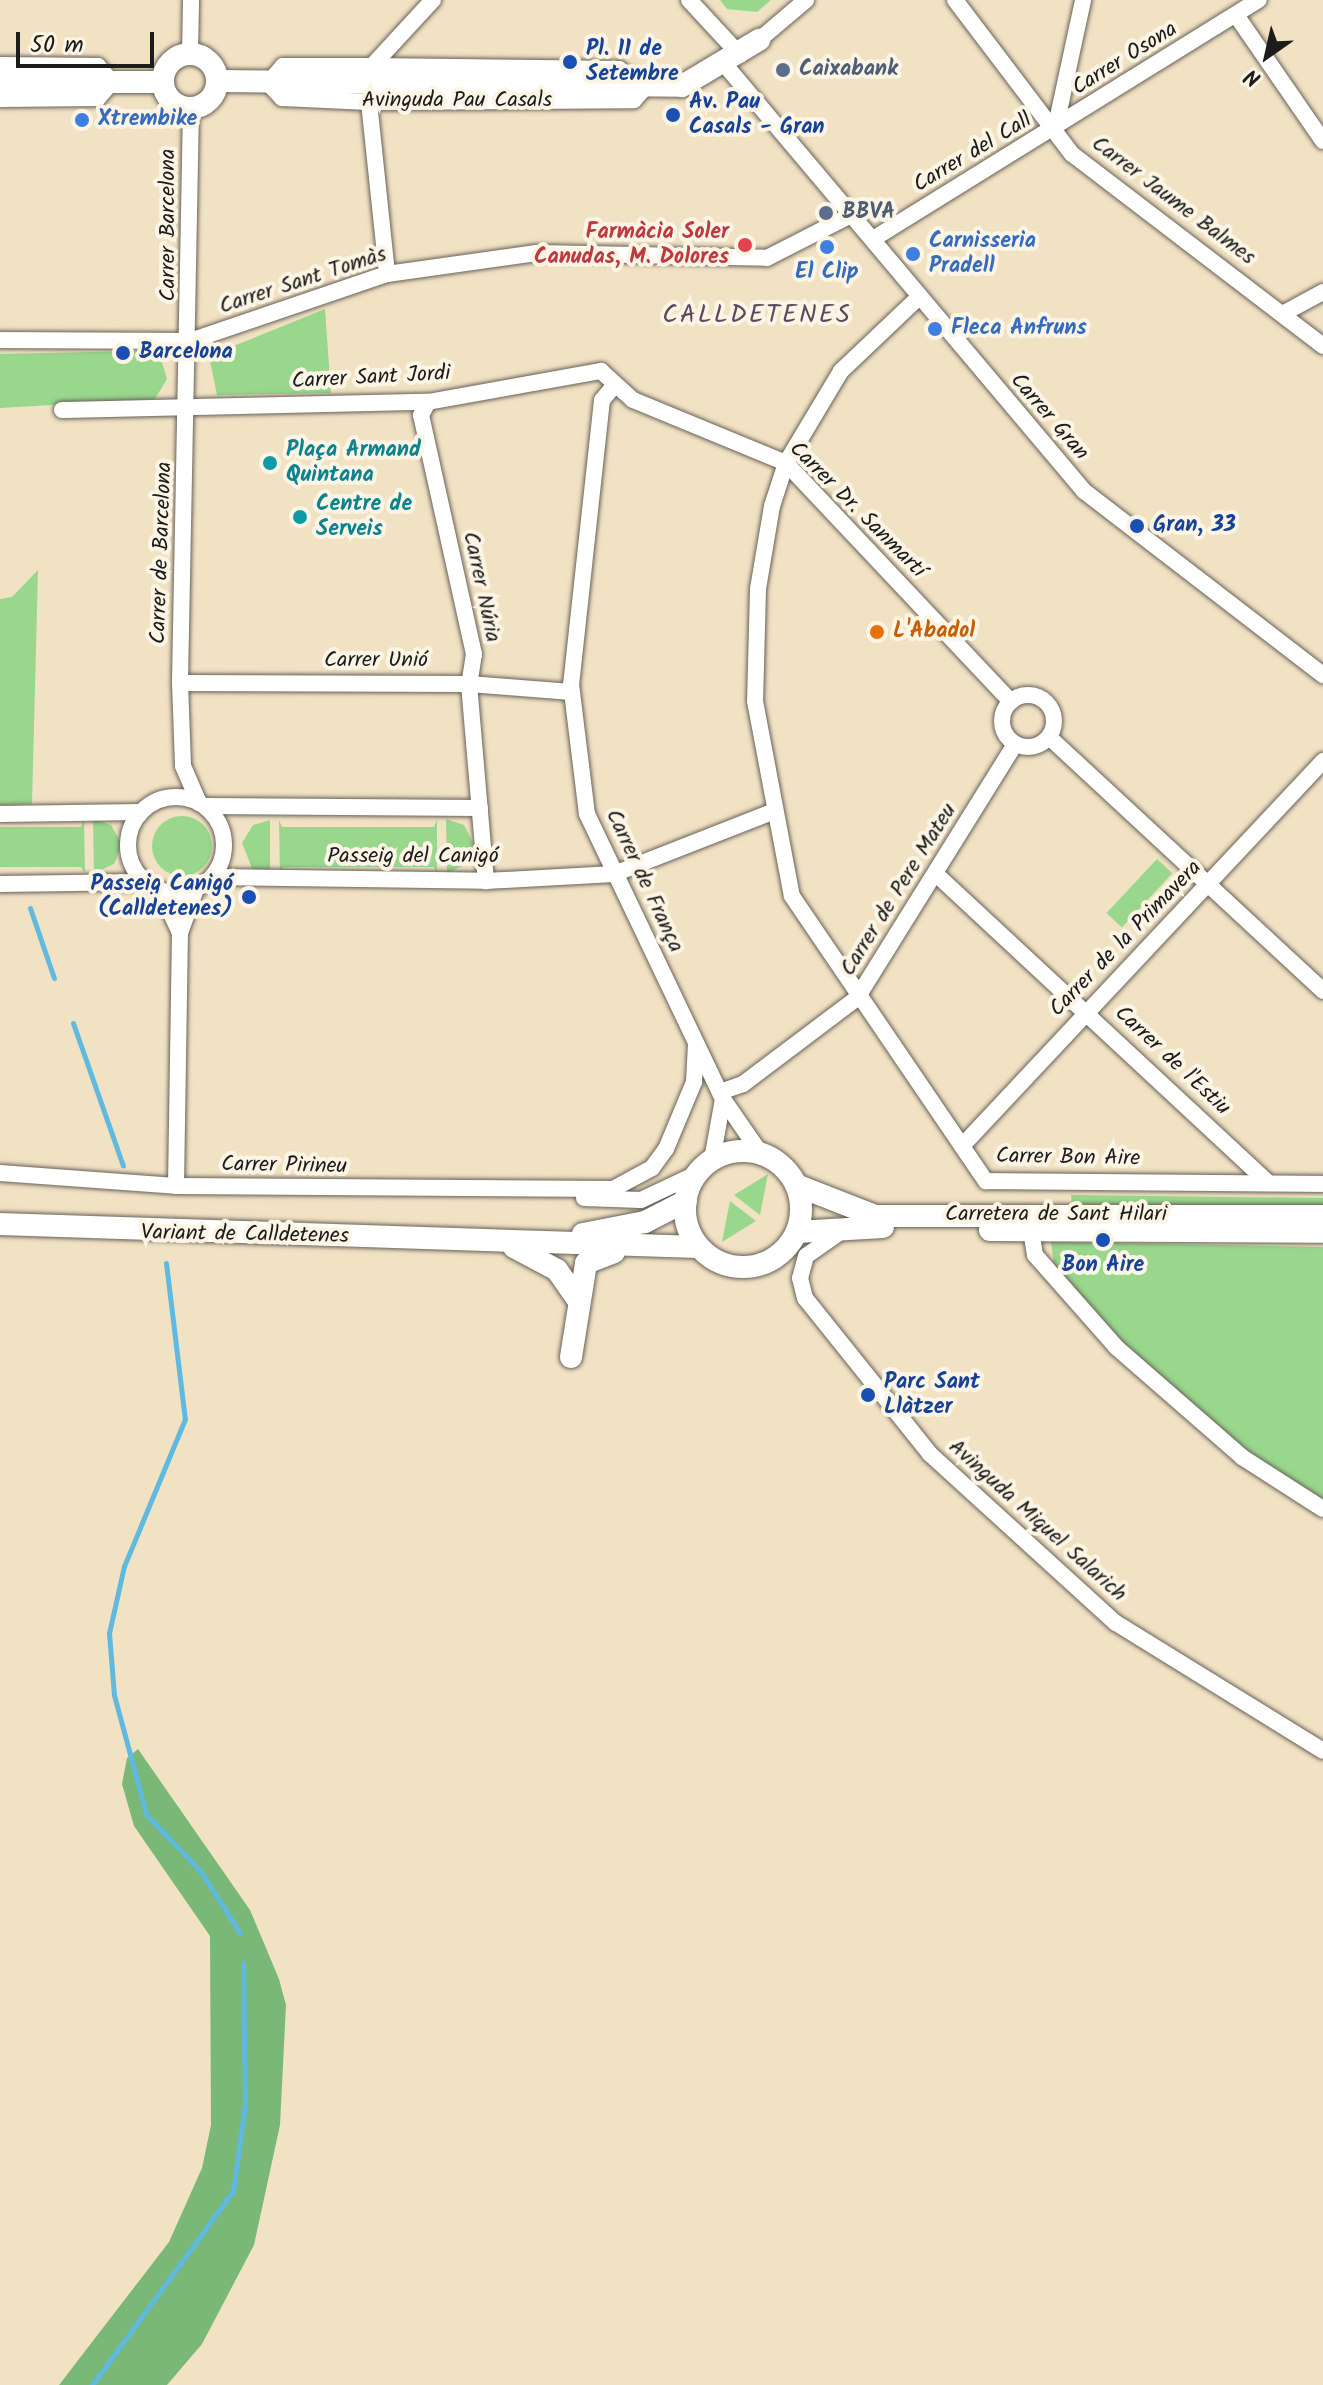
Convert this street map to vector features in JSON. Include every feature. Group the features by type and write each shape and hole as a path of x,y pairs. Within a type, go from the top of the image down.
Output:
{"street":[{"path":"190,54 191,0"},
{"path":"372,66 433,0"},
{"name":"Carrer Gran","path":"689,0 919,297 1084,491 1323,675"},
{"path":"759,40 806,0"},
{"name":"Carrer Jaume Balmes","path":"955,0 1072,154 1286,312 1323,346"},
{"path":"1055,130 1083,0"},
{"name":"Carrer Osona","path":"1055,130 1259,0"},
{"path":"1236,15 1323,141"},
{"name":"Avinguda Pau Casals","path":"218,81 682,86 733,60 759,40"},
{"path":"190,54 214,67 218,81 205,105 191,109 166,96 162,82 176,58 190,54"},
{"path":"0,65 98,66 112,82"},
{"name":"Avinguda Pau Casals","path":"268,83 283,66 372,66 619,69 643,86"},
{"path":"0,82 162,82"},
{"path":"0,99 98,98 112,82"},
{"name":"Avinguda Pau Casals","path":"268,83 282,98 369,102 634,100 643,86"},
{"path":"369,102 387,274"},
{"name":"Carrer Barcelona","path":"190,341 191,109"},
{"name":"Carrer del Call","path":"873,239 1055,130"},
{"name":"Carrer Sant Tomàs","path":"0,340 190,341 387,274 537,253 767,258 853,214"},
{"path":"1286,312 1323,292"},
{"name":"Carrer Bon Aire","path":"919,297 841,371 786,463 772,506 752,649 772,812 792,896 857,998 986,1181 1323,1184"},
{"name":"Carrer de Barcelona","path":"190,341 180,683 183,766 202,805"},
{"name":"Carrer Dr. Sanmartí","path":"601,371 613,387 786,463 1011,702"},
{"name":"Carrer Sant Jordi","path":"62,410 428,402 601,371"},
{"name":"Carrer de França","path":"613,387 602,400 572,692 587,814 721,1096 761,1154"},
{"name":"Carrer Núria","path":"428,402 421,415 474,654 469,684 486,881"},
{"name":"Carrer Unió","path":"180,683 469,684 572,692"},
{"path":"1043,700 1053,714 1049,737 1037,746 1015,744 1002,719 1011,702 1043,700"},
{"path":"1049,737 1323,991"},
{"name":"Carrer de Pere Mateu","path":"721,1096 743,1084 857,998 937,875 1015,744"},
{"name":"Carrer de la Primavera","path":"962,1146 1323,761"},
{"name":"Carrer de Barcelona","path":"167,798 183,766"},
{"path":"0,814 141,812 167,798 202,805 480,808"},
{"path":"176,1186 180,933 196,889 213,877 225,849 202,805"},
{"path":"141,812 129,854 180,933"},
{"name":"Passeig del Canigó","path":"213,877 486,881 614,874 772,812"},
{"name":"Carrer de l'Estiu","path":"937,875 1088,1011 1269,1183"},
{"path":"0,884 196,889"},
{"name":"Carrer Pirineu","path":"0,1173 176,1186 568,1192 613,1189 652,1168 666,1149 694,1082 697,1043"},
{"path":"704,1167 761,1154 796,1185 797,1232 786,1249 751,1267 731,1266 698,1247 686,1201 704,1167 721,1096"},
{"name":"Carrer Pirineu","path":"568,1192 625,1203 704,1167"},
{"name":"Carretera de Sant Hilari","path":"796,1185 875,1216 1323,1216"},
{"name":"Variant de Calldetenes","path":"490,1240 626,1227 686,1201"},
{"name":"Variant de Calldetenes","path":"0,1224 698,1247"},
{"name":"Carretera de Sant Hilari","path":"797,1232 895,1228 1323,1232"},
{"name":"Avinguda Miquel Salarich","path":"895,1228 819,1241 800,1278 805,1298 889,1402 950,1474 1084,1597 1182,1670 1323,1751"},
{"path":"1031,1230 1035,1255 1116,1347 1242,1457 1323,1509"},
{"path":"490,1240 548,1264 579,1301"},
{"path":"571,1357 580,1331 579,1301 594,1254 647,1247"}],"green space":[{"path":"720,0 771,0 757,12 727,9"},
{"path":"325,309 331,393 217,395 209,356"},
{"path":"142,351 161,359 167,379 155,399 0,408 0,354"},
{"path":"38,570 32,804 0,805 0,599 12,597"},
{"path":"182,816 204,824 212,846 204,868 182,876 160,868 152,846 160,824"},
{"path":"84,819 85,874 81,867 0,867 0,827 81,827"},
{"path":"93,819 111,825 122,845 114,864 94,873"},
{"path":"446,819 464,825 474,845 467,864 447,873"},
{"path":"270,820 270,874 252,868 242,843 253,825"},
{"path":"279,820 282,827 434,827 437,820 437,874 434,867 283,867 280,874"},
{"path":"1157,859 1172,873 1122,927 1107,913"},
{"path":"768,1174 760,1215 734,1195"},
{"path":"1071,1195 1323,1198 1323,1211 1072,1211"},
{"path":"730,1201 756,1221 722,1242"},
{"path":"1051,1242 1323,1247 1323,1507 1188,1415 1054,1265"},
{"path":"138,1749 250,1910 279,1979 286,2005 280,2125 254,2245 202,2344 167,2385 59,2385 169,2242 202,2168 211,2125 210,1936 134,1826 122,1784 127,1758"}],"waterway":[{"path":"30,908 54,978"},
{"path":"73,1023 123,1166"},
{"path":"166,1263 185,1419 124,1566 109,1633 114,1695 146,1814 201,1872 240,1933"},
{"path":"92,2385 233,2191 245,2104 243,1963"}],"place":[{"name":"Pl. 11 de Setembre","path":"570,62"},
{"name":"Caixabank","path":"783,70"},
{"name":"Av. Pau Casals - Gran","path":"673,115"},
{"name":"Xtrembike","path":"82,120"},
{"name":"BBVA","path":"826,213"},
{"name":"Farmàcia Soler Canudas, M. Dolores","path":"745,245"},
{"name":"El Clip","path":"827,247"},
{"name":"Carnisseria Pradell","path":"913,254"},
{"name":"Fleca Anfruns","path":"935,329"},
{"name":"Barcelona","path":"123,353"},
{"name":"Plaça Armand Quintana","path":"270,463"},
{"name":"Centre de Serveis","path":"300,517"},
{"name":"Gran, 33","path":"1137,526"},
{"name":"L'Abadol","path":"877,632"},
{"name":"Passeig Canigó (Calldetenes)","path":"249,897"},
{"name":"Bon Aire","path":"1103,1240"},
{"name":"Parc Sant Llàtzer","path":"868,1395"}],"district":[{"name":"CALLDETENES","path":"757,316"}]}
